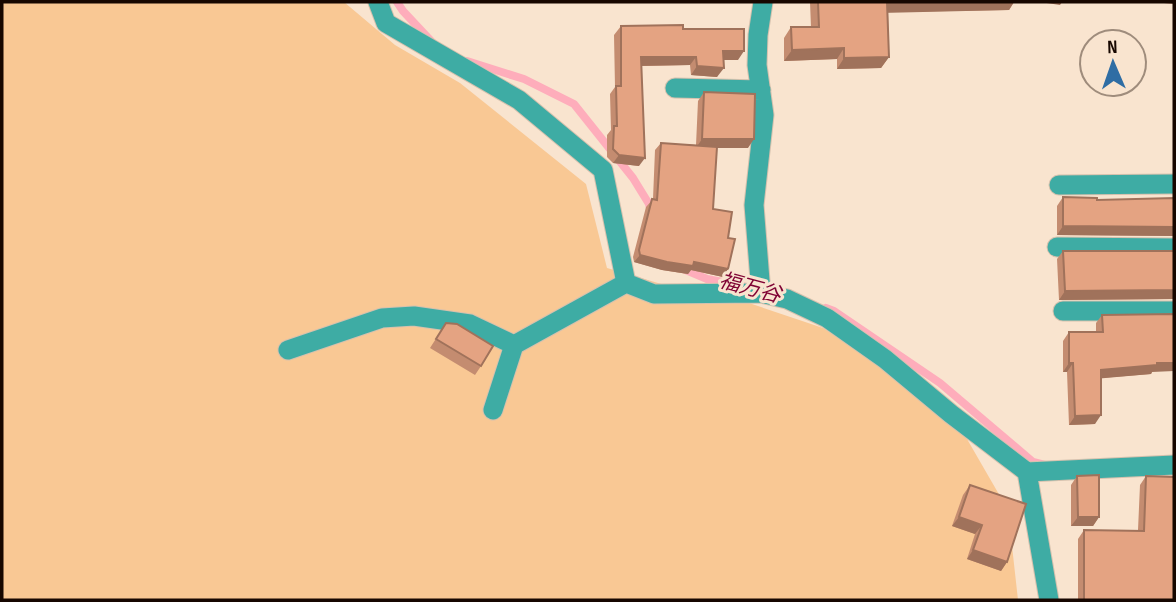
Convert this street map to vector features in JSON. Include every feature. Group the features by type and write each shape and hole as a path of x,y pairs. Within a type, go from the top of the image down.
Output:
{"street":[{"path":"377,2 386,23 519,100 603,170 626,283"},
{"path":"761,293 754,205 764,115 757,65 763,2"},
{"path":"675,88 761,90"},
{"path":"1059,185 1174,184"},
{"path":"1056,247 1174,248"},
{"path":"626,283 654,294 761,293 787,299 827,318 885,359 1027,472 1174,465"},
{"path":"492,410 514,345 626,283"},
{"path":"1063,312 1174,311"},
{"path":"288,350 382,318 414,316 470,324 514,345"},
{"path":"1027,472 1049,600"}],"shaded area":[{"path":"2,2 344,2 395,45 460,83 586,184 607,268 692,293 746,302 823,328 899,378 967,439 1008,510 1018,600 2,600"}],"building":[{"path":"818,2 887,2 889,57 844,58 844,48 792,50 791,27 819,27"},
{"path":"683,25 683,29 744,29 744,51 723,51 724,68 697,66 696,57 641,57 645,158 619,155 613,149 614,126 617,126 616,86 621,86 621,26"},
{"path":"704,92 755,94 754,139 702,139"},
{"path":"661,143 717,147 713,209 732,212 728,238 735,239 728,269 694,262 693,266 667,262 640,255 652,199 657,200"},
{"path":"1063,197 1097,200 1174,198 1174,227 1063,226"},
{"path":"1063,251 1174,251 1174,290 1065,291"},
{"path":"1174,314 1174,363 1101,370 1101,415 1075,416 1073,363 1069,363 1069,332 1103,332 1102,315"},
{"path":"446,323 457,324 493,346 481,366 436,339"},
{"path":"1099,475 1099,517 1078,517 1077,476"},
{"path":"1146,476 1174,477 1174,600 1084,600 1084,530 1144,531"},
{"path":"970,485 1026,504 1007,562 973,550 982,525 959,517"}],"waterway":[{"name":"福万谷","path":"397,2 432,42"},
{"name":"福万谷","path":"467,61 524,79 574,104 633,178 649,204 651,213"},
{"name":"福万谷","path":"681,268 707,279 743,286"},
{"name":"福万谷","path":"826,308 940,383 1033,462 1045,465"}]}
